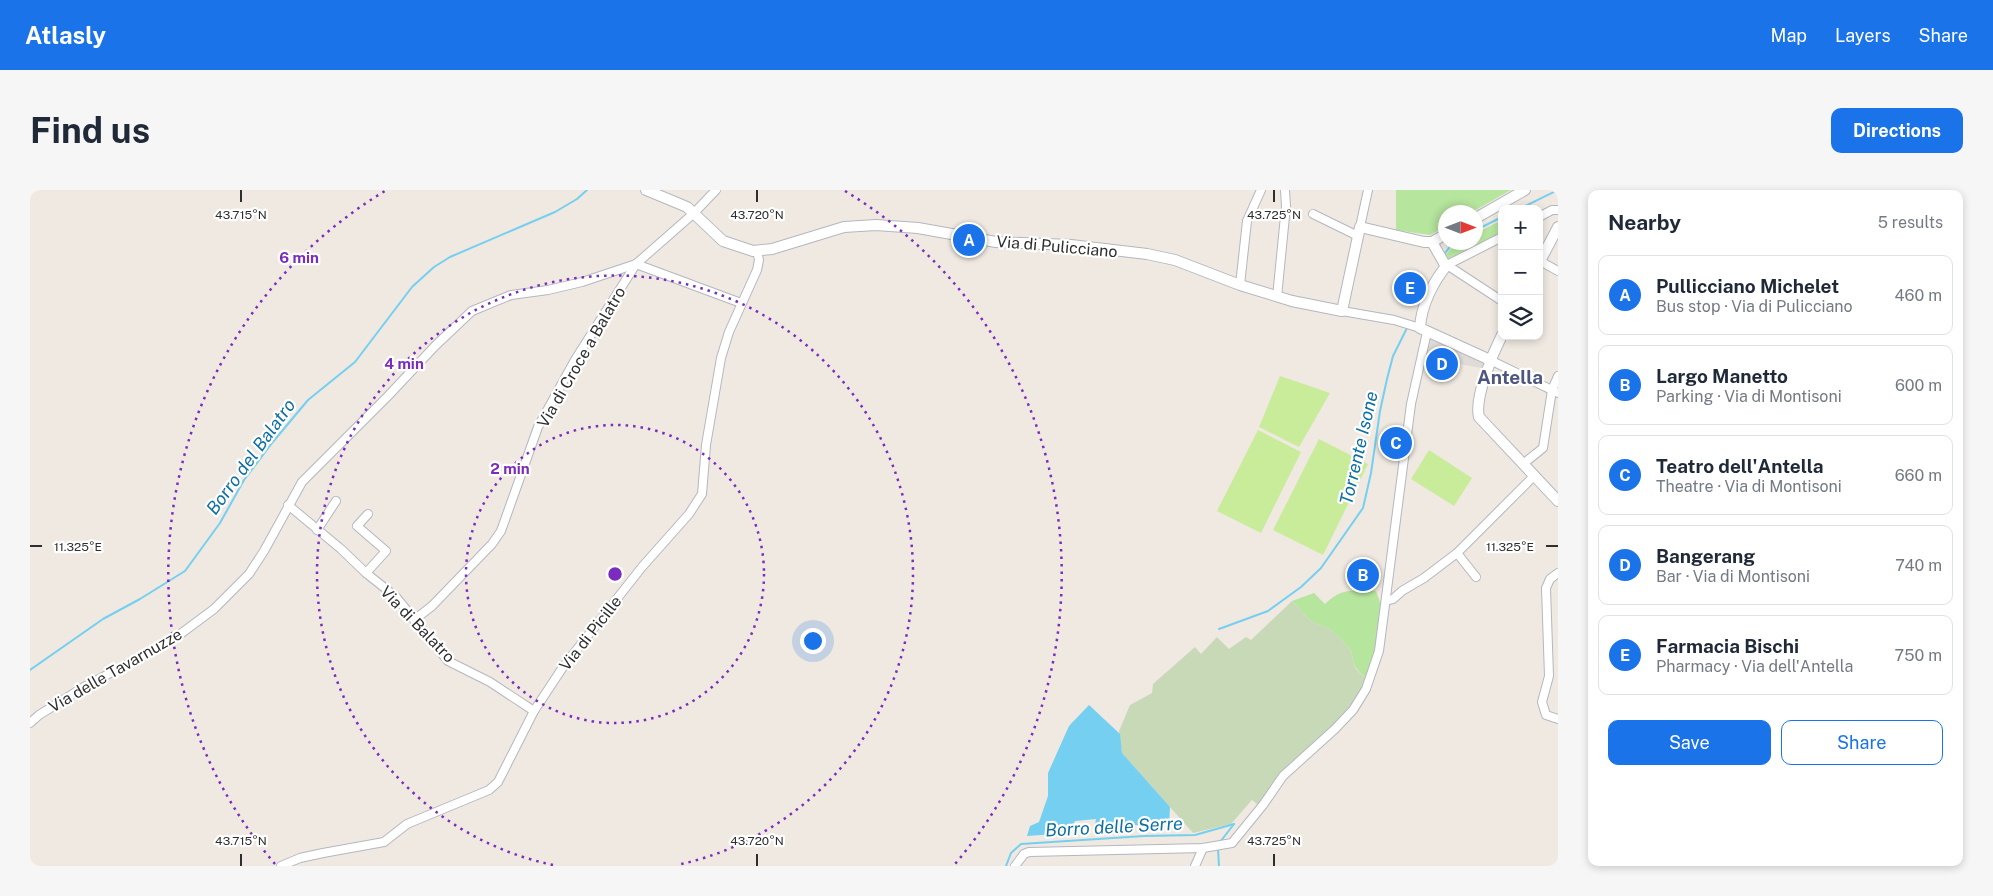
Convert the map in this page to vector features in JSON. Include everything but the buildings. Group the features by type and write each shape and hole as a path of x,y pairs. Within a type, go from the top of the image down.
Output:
{"street":[{"name":"Via di Pulicciano","path":"646,190 683,206 723,241 731,245 757,251 772,249 844,227 861,225 903,226 938,230 996,242 1063,244 1148,254 1175,260 1240,285 1297,302 1394,320 1423,330"},
{"name":"Via delle Tavarnuzze","path":"30,723 39,715 84,687 171,641 214,609 249,574 264,551 302,482 435,346 472,311 511,295 548,290 573,284 636,264 693,214 716,190"},
{"path":"1240,285 1247,221 1260,190"},
{"path":"1277,296 1286,190"},
{"path":"1342,311 1368,190"},
{"path":"1483,214 1525,190"},
{"path":"1543,215 1552,210 1558,210"},
{"path":"1313,214 1359,232 1424,242 1432,242 1438,239"},
{"path":"1543,256 1558,227"},
{"path":"1015,866 1024,854 1029,852 1203,848 1232,843 1263,805 1283,776 1353,710 1366,689 1374,669 1382,635 1411,404 1423,330 1420,321 1438,275 1447,265 1498,239"},
{"path":"1432,242 1444,263 1498,299"},
{"name":"Via di Picille","path":"281,866 308,856 384,842 408,824 489,790 498,782 534,710 563,667 642,567 689,514 702,494 706,446 720,358 741,303 757,270 772,249"},
{"name":"Via di Picille","path":"757,251 759,260 757,270"},
{"path":"1543,263 1558,270"},
{"path":"636,264 741,303"},
{"name":"Via di Croce a Balatro","path":"414,620 432,606 497,537 538,427 575,360 636,264"},
{"path":"1423,330 1555,391"},
{"path":"1500,340 1490,360 1479,405 1480,417 1558,502"},
{"path":"1524,464 1543,448 1558,376"},
{"path":"1386,600 1393,599 1402,590 1424,578 1456,553 1534,476"},
{"path":"317,530 336,502"},
{"name":"Via di Balatro","path":"288,505 396,597 448,661 490,682 534,710"},
{"path":"366,573 386,550 357,526 368,514"},
{"path":"1456,553 1476,577"},
{"path":"1558,573 1550,579 1546,588 1549,676 1542,702 1546,715 1558,719"},
{"path":"1195,866 1203,848"}],"green space":[{"path":"1396,190 1511,190 1483,206 1438,205 1438,231 1430,235 1396,230"},
{"path":"1498,222 1498,234 1483,242 1483,230"},
{"path":"1450,250 1466,250 1448,259 1445,255"},
{"path":"1280,376 1330,393 1299,447 1259,427"},
{"path":"1258,430 1301,452 1261,533 1217,511"},
{"path":"1319,439 1368,464 1323,555 1273,530"},
{"path":"1429,450 1472,478 1454,506 1411,479"},
{"path":"1376,591 1382,608 1372,664 1367,680 1355,667 1351,651 1340,638 1330,629 1312,622 1292,601 1314,593 1325,604 1344,592"},
{"path":"1292,601 1312,622 1330,629 1340,638 1351,651 1355,668 1367,680 1364,687 1331,730 1288,765 1258,805 1252,800 1231,824 1193,833 1122,753 1119,731 1130,705 1152,693 1153,684 1195,647 1201,654 1217,637 1229,649 1246,637 1251,640"}],"shaded area":[{"path":"1427,332 1490,360 1487,369 1420,357"}],"water":[{"path":"1089,705 1120,734 1122,753 1170,807 1169,825 1095,825 1096,819 1075,821 1069,833 1027,836 1030,826 1039,822 1048,796 1048,773 1069,726"}],"waterway":[{"name":"Borro del Balatro","path":"30,670 103,619 185,571 220,523 244,480 272,443 308,400 355,362 412,287 434,267 450,257 555,212 577,199 587,190"},
{"name":"Torrente Isone","path":"1527,205 1558,190"},
{"name":"Torrente Isone","path":"1483,226 1498,219"},
{"name":"Torrente Isone","path":"1219,629 1268,611 1301,587 1321,568 1363,508 1387,379 1393,356 1407,328"},
{"path":"1220,842 1234,824"},
{"name":"Borro delle Serre","path":"1006,866 1011,853 1021,844 1144,836 1195,835 1234,824"},
{"path":"1218,849 1219,866"}],"place":[{"name":"Pullicciano Michelet","path":"969,240"},
{"name":"Farmacia Bischi","path":"1410,288"},
{"name":"Bangerang","path":"1442,364"},
{"name":"Teatro dell'Antella","path":"1396,443"},
{"name":"Largo Manetto","path":"1363,575"}],"district":[{"name":"Antella","path":"1510,377"}]}
